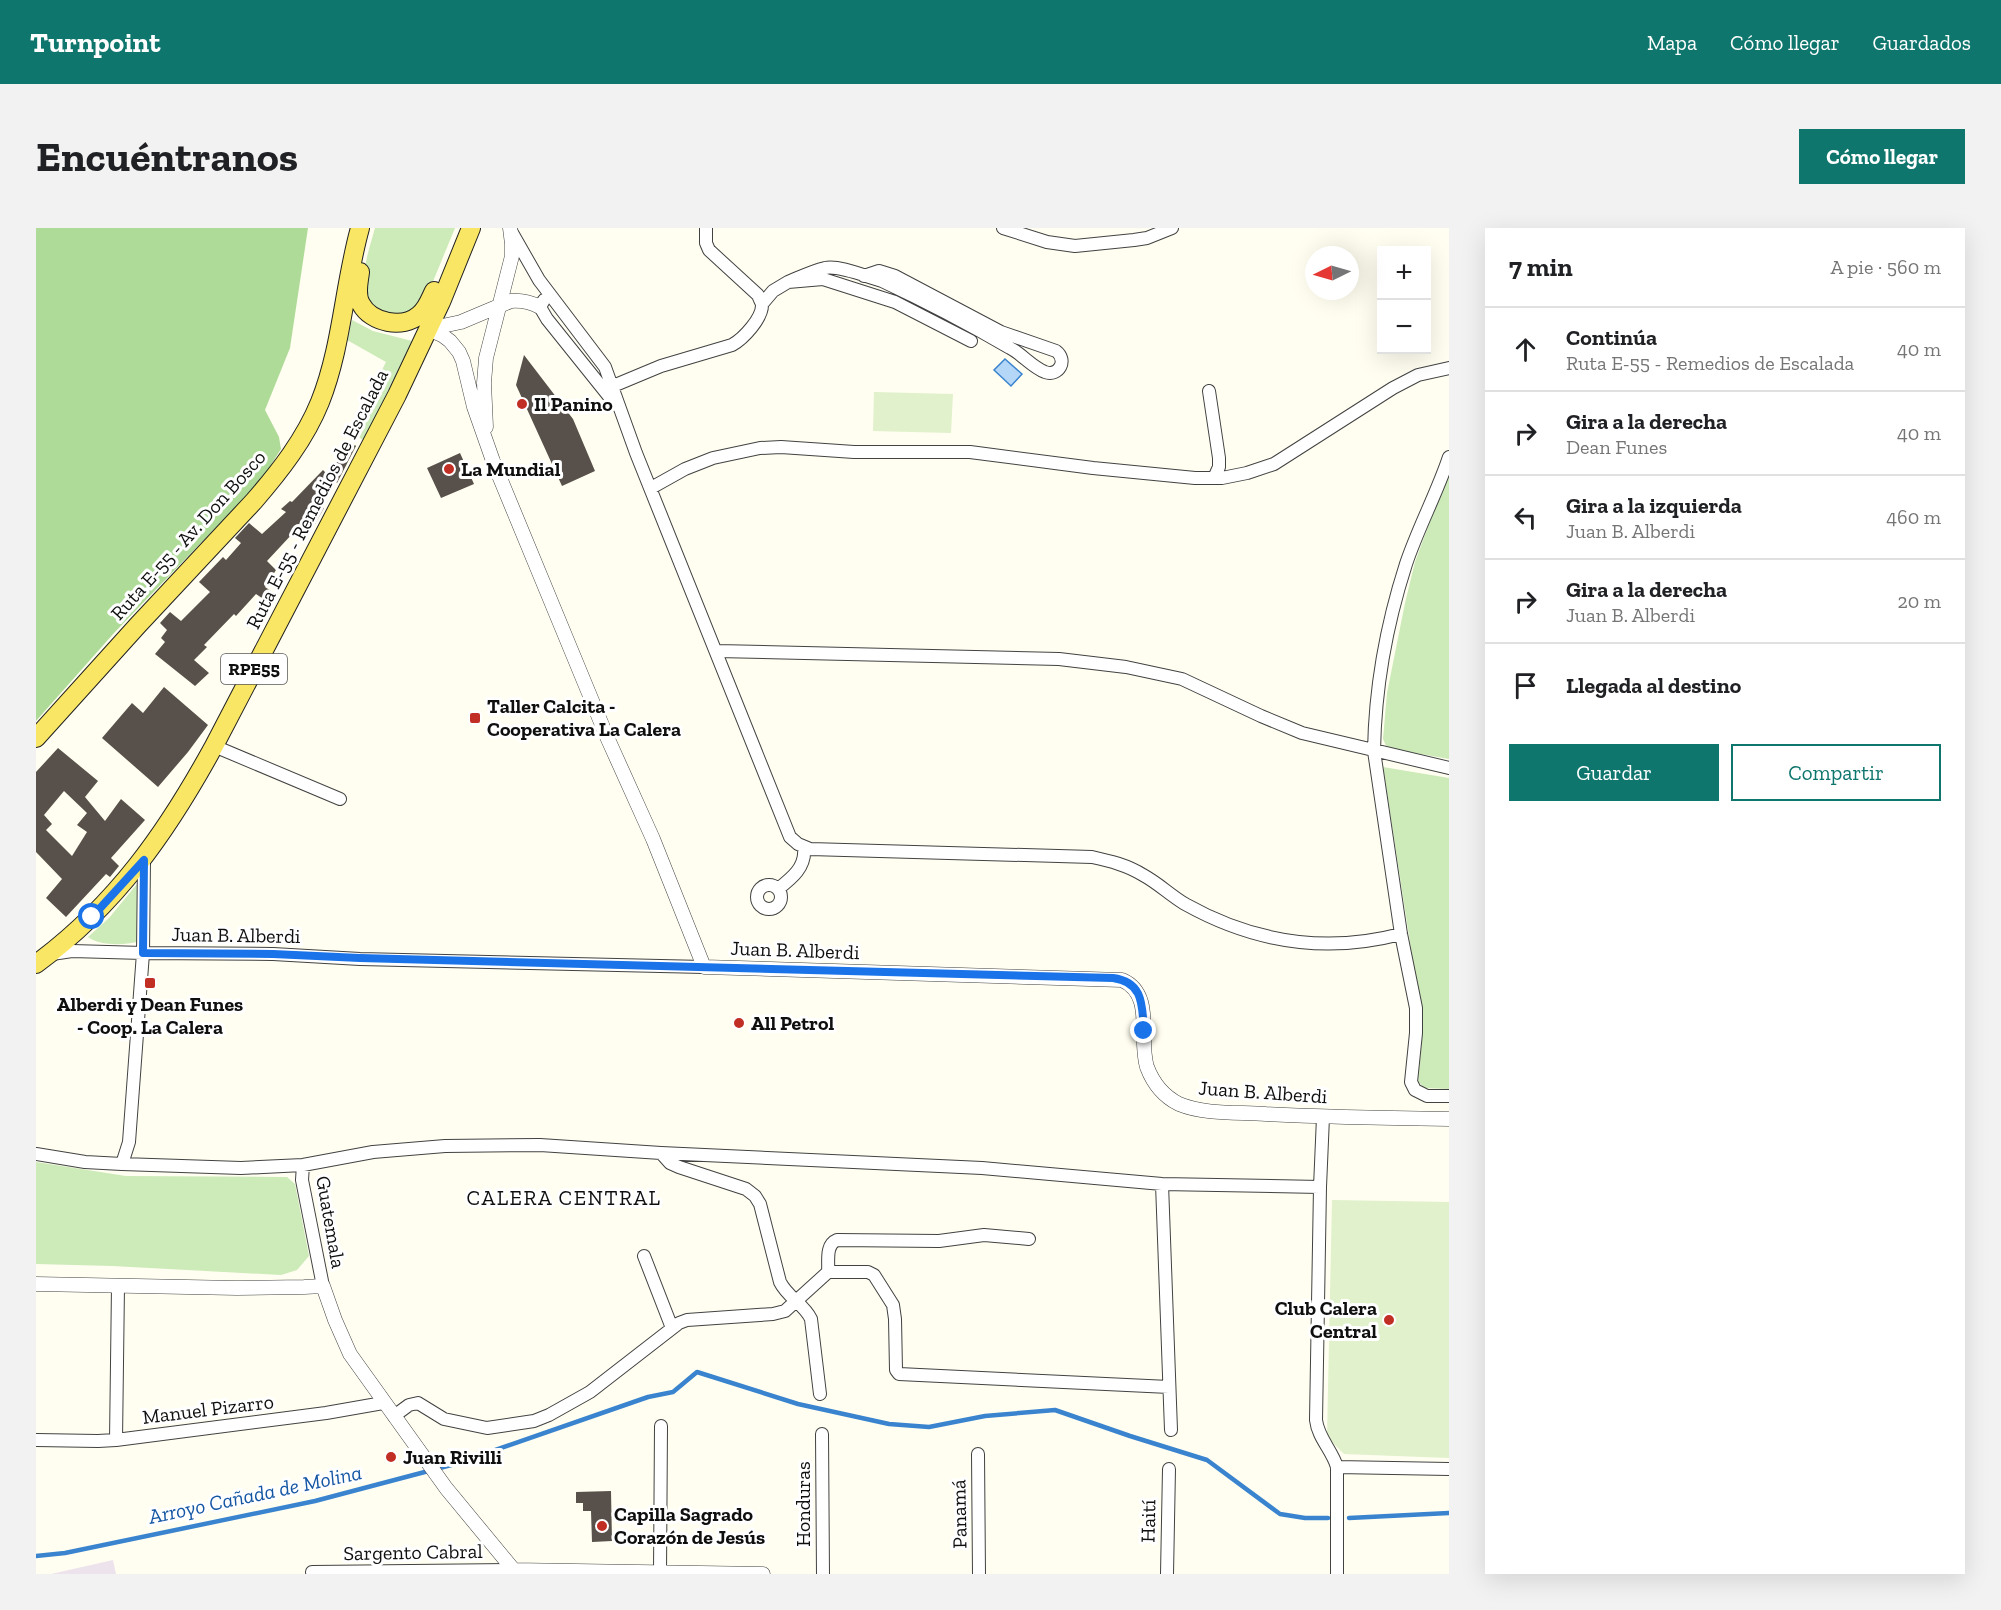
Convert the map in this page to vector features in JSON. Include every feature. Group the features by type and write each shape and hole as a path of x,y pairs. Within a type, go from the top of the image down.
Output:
{"main road":[{"name":"RPE55","path":"426,334 454,274 471,228"},
{"name":"Ruta E-55 - Av. Don Bosco","path":"36,738 272,481 296,446 310,424 329,375 358,236"},
{"path":"358,236 362,264 358,290 361,304 372,316 387,323 426,334"},
{"name":"RPE55","path":"387,323 408,321 421,314 436,288 454,274"},
{"name":"Ruta E-55 - Remedios de Escalada","path":"42,959 92,917 144,860 189,790 380,430 426,334"}],"street":[{"path":"706,228 706,243 709,250 758,295 762,304"},
{"path":"1003,228 1047,242 1086,246 1147,238 1172,228"},
{"path":"510,229 530,266 605,367 790,837 804,848 810,849 1092,857 1126,866 1144,875 1182,902 1212,918 1242,931 1273,939 1331,944 1355,943 1401,934"},
{"path":"487,442 484,383 486,358 512,256 510,229"},
{"path":"613,386 661,366 741,341 750,330 762,304 773,291 788,282 825,268 864,276 896,287 1013,349 1043,371 1050,373 1058,371 1062,366 1061,354 1056,351 1001,332 895,276 879,271 864,276"},
{"path":"788,282 823,279 874,294 895,302 972,341"},
{"path":"540,308 548,292"},
{"path":"426,334 518,300 532,303 540,308 621,411"},
{"path":"426,334 442,335 459,352 474,407 487,442 704,967"},
{"path":"651,488 685,469 713,458 760,448 781,447 854,452 979,453 1093,468 1214,478 1247,473 1274,464 1400,384 1418,375 1449,368"},
{"path":"1209,391 1219,458 1219,467 1214,478"},
{"path":"1449,457 1411,552 1398,594 1378,696 1374,751 1401,934 1416,1008 1411,1082 1415,1090 1427,1096 1449,1096"},
{"path":"717,651 1059,659 1126,667 1182,679 1284,727 1449,768"},
{"path":"214,746 340,799"},
{"path":"778,889 801,867 805,855 804,848"},
{"path":"122,1164 129,1142 143,953 144,860"},
{"name":"Juan B. Alberdi","path":"42,959 72,951 273,954 1122,980 1136,989 1140,999 1146,1063 1154,1081 1167,1096 1179,1103 1209,1111 1323,1117 1449,1119"},
{"path":"1323,1117 1316,1420 1321,1438 1337,1467 1337,1574"},
{"path":"36,1154 86,1162 241,1168 303,1165 373,1152 445,1146 540,1145 982,1168 1162,1184 1320,1187"},
{"path":"662,1153 670,1163 746,1189 755,1196 760,1204 780,1282 785,1292 808,1313 811,1319 820,1394"},
{"name":"Guatemala","path":"303,1165 302,1180 323,1286"},
{"path":"1162,1184 1171,1430"},
{"path":"394,1416 409,1405 418,1403 444,1419 478,1427 498,1427 534,1421 590,1392 679,1323 687,1320 785,1311 828,1272 829,1247 837,1240 939,1240 984,1235 1029,1239"},
{"path":"644,1256 672,1328"},
{"path":"828,1272 868,1272 874,1275 892,1305 895,1319 896,1370 904,1376 979,1377 1169,1387"},
{"path":"36,1284 323,1286 350,1354 446,1488 515,1572 763,1574"},
{"path":"116,1440 118,1286"},
{"name":"Manuel Pizarro","path":"36,1440 92,1442 116,1440 326,1413 383,1403"},
{"path":"660,1573 661,1426"},
{"name":"Honduras","path":"822,1434 823,1574"},
{"name":"Panamá","path":"978,1454 979,1574"},
{"path":"1337,1467 1449,1469"},
{"name":"Haití","path":"1167,1574 1169,1469"},
{"name":"Sargento Cabral","path":"312,1572 515,1572"}],"shaded area":[{"path":"113,1560 116,1574 51,1574"}],"green space":[{"path":"36,228 308,228 290,348 265,410 279,437 281,449 251,491 114,633 36,721"},
{"path":"375,228 455,228 427,296 413,313 385,313 374,306 368,297 364,275"},
{"path":"352,320 373,331 412,341 364,441 351,431 386,362 347,340"},
{"path":"874,392 953,394 951,433 873,431"},
{"path":"1449,470 1449,759 1387,748 1383,739 1387,693 1415,562"},
{"path":"1383,767 1449,778 1449,1089 1424,1088 1418,1081 1422,1040 1421,1014"},
{"path":"137,884 140,885 137,942 105,943 88,937 109,918"},
{"path":"36,1162 126,1176 287,1177 295,1184 309,1256 297,1270 281,1275 36,1264"},
{"name":"Club Calera Central","path":"1332,1200 1449,1202 1449,1458 1344,1454 1327,1437"}],"water":[{"path":"1005,359 1022,374 1011,386 994,370"}],"building":[{"path":"524,355 573,419 595,471 562,486 516,385"},
{"path":"355,445 337,483 335,481 320,506 324,508 315,524 307,518 267,561 276,570 265,587 277,595 272,605 256,594 204,645 207,647 194,660 209,673 195,686 155,654 165,642 161,638 167,630 160,623 170,612 181,621 210,592 199,582 223,557 226,560 241,543 235,538 249,523 262,534 286,512 281,509 290,501 292,502 323,470 326,473"},
{"path":"460,453 474,484 441,498 427,468"},
{"path":"164,687 208,725 158,787 102,738 132,703 143,713"},
{"path":"58,748 98,781 85,797 105,821 121,799 145,820 111,858 119,866 110,877 106,874 66,917 46,898 62,879 36,852 36,772","holes":["64,791 87,813 77,825 87,832 72,856 46,830 52,824 44,815"]},
{"name":"Capilla Sagrado Corazón de Jesús","path":"611,1491 612,1541 592,1542 591,1511 583,1511 583,1503 576,1503 576,1492"}],"waterway":[{"name":"Arroyo Cañada de Molina","path":"36,1556 65,1553 315,1501 455,1464 648,1397 673,1392 697,1372 798,1404 889,1424 929,1427 985,1416 1055,1410 1207,1460 1280,1514 1305,1518 1328,1518"},
{"name":"Arroyo Cañada de Molina","path":"1349,1518 1449,1513"}],"place":[{"name":"Il Panino","path":"522,404"},
{"name":"La Mundial","path":"449,469"},
{"name":"Taller Calcita - Cooperativa La Calera","path":"475,718"},
{"name":"Alberdi y Dean Funes - Coop. La Calera","path":"150,983"},
{"name":"All Petrol","path":"739,1023"},
{"name":"Club Calera Central","path":"1389,1320"},
{"name":"Juan Rivilli","path":"391,1457"},
{"name":"Capilla Sagrado Corazón de Jesús","path":"602,1526"}],"district":[{"name":"CALERA CENTRAL","path":"564,1197"}],"route":[{"path":"92,917 144,860 143,953 273,954 908,974 1113,978 1129,983 1136,989 1142,1009 1144,1031"}]}
